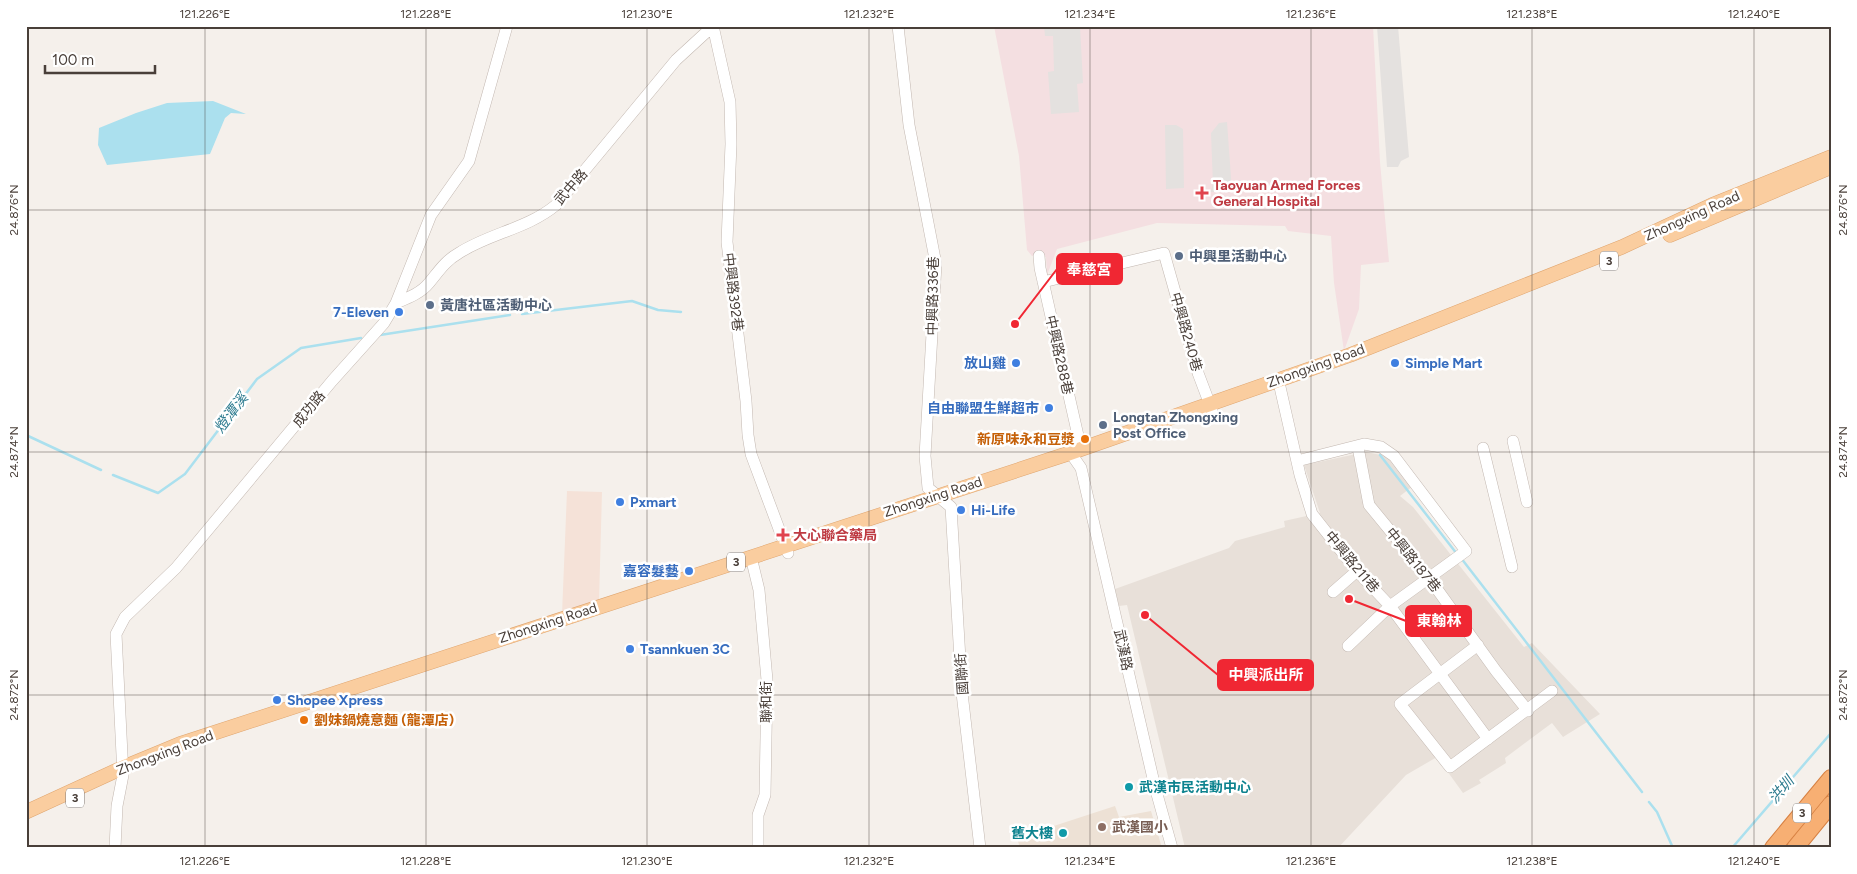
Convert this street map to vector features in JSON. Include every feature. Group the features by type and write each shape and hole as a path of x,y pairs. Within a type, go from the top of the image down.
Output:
{"highway":[{"name":"3","path":"1773,848 1831,778"},
{"name":"3","path":"1795,848 1831,804"}],"main road":[{"name":"Zhongxing Road","path":"26,812 123,771 435,670 786,549 1075,454 1210,406 1431,324 1622,247 1712,205 1831,157"},
{"name":"Zhongxing Road","path":"1210,406 1280,387 1440,328 1624,255 1831,167"},
{"name":"Zhongxing Road","path":"26,820 123,771"}],"street":[{"name":"成功路","path":"115,848 123,771 116,634 125,617 176,568 332,381 384,323 396,303 431,214 469,161 507,26"},
{"name":"武中路","path":"396,303 415,295 429,284 443,264 460,252 542,216 556,205 676,60 713,26"},
{"name":"中興路392巷","path":"713,26 730,102 731,144 727,242 745,392 748,435 751,454 786,549"},
{"name":"中興路336巷","path":"898,26 909,126 936,264 925,456 928,488 942,498"},
{"name":"中興路240巷","path":"1043,282 1164,253 1198,373 1210,406"},
{"name":"中興路288巷","path":"1039,256 1043,282 1079,440 1075,454"},
{"name":"中興路211巷","path":"1280,387 1297,462 1312,514 1357,571 1390,606 1488,740"},
{"path":"1513,441 1527,502"},
{"path":"1297,462 1370,444 1381,447 1394,456 1461,555 1390,606 1348,646"},
{"name":"中興路187巷","path":"1358,447 1369,505 1429,578 1496,671 1528,711"},
{"path":"1483,448 1512,567"},
{"name":"武漢路","path":"1075,454 1081,468 1154,787 1172,848"},
{"name":"國聯街","path":"942,498 951,507 952,516 962,692 980,848"},
{"name":"聯和街","path":"752,561 759,590 767,687 766,795 758,816 758,848"},
{"path":"1333,592 1357,571"},
{"path":"1478,645 1400,704 1450,767 1528,711 1552,691"}],"shaded area":[{"name":"Taoyuan Armed Forces General Hospital","path":"994,26 1373,26 1380,162 1389,262 1361,265 1359,309 1344,351 1334,283 1331,236 1288,231 1285,226 1157,223 1057,249 1047,275 1046,257 1032,256 1027,250 1019,156"},
{"path":"1044,26 1080,26 1083,83 1077,84 1079,112 1051,114 1048,72 1054,71 1053,36 1045,36"},
{"path":"1377,26 1398,26 1409,157 1401,161 1398,167 1387,167"},
{"path":"1227,122 1232,191 1210,192 1213,185 1211,133 1219,123"},
{"path":"1165,125 1176,125 1183,129 1184,188 1166,189"},
{"path":"1366,452 1386,456 1413,486 1400,496 1413,507 1524,647 1532,643 1600,714 1563,737 1552,723 1505,758 1506,763 1479,780 1481,783 1463,793 1437,757 1406,775 1338,848 1185,848 1127,605 1119,606 1115,589 1229,548 1235,541 1285,527 1284,521 1320,513 1304,465"},
{"path":"567,491 602,492 599,602 562,614"},
{"name":"武漢國小","path":"1115,806 1119,817 1151,811 1162,848 1020,848 1017,838"}],"water":[{"path":"213,101 246,114 231,113 225,118 210,154 107,165 98,145 99,128 167,103"}],"waterway":[{"name":"燈潭溪","path":"522,314 632,301 658,310 681,312"},
{"name":"燈潭溪","path":"380,335 510,315"},
{"name":"燈潭溪","path":"113,475 158,493 185,474 257,379 301,348 361,338"},
{"name":"燈潭溪","path":"26,435 101,470"},
{"path":"1380,455 1457,554"},
{"path":"1461,558 1642,792"},
{"name":"洪圳","path":"1732,848 1831,733"},
{"path":"1649,802 1657,812 1673,848"}],"place":[{"name":"Taoyuan Armed Forces General Hospital","path":"1202,193"},
{"name":"中興里活動中心","path":"1179,256"},
{"name":"黃唐社區活動中心","path":"430,305"},
{"name":"7-Eleven","path":"399,312"},
{"name":"奉慈宮","path":"1015,324"},
{"name":"放山雞","path":"1016,363"},
{"name":"Simple Mart","path":"1395,363"},
{"name":"自由聯盟生鮮超市","path":"1049,408"},
{"name":"Longtan Zhongxing Post Office","path":"1103,425"},
{"name":"新原味永和豆漿","path":"1085,439"},
{"name":"Pxmart","path":"620,502"},
{"name":"Hi-Life","path":"961,510"},
{"name":"大心聯合藥局","path":"783,535"},
{"name":"嘉容髮藝","path":"689,571"},
{"name":"東翰林","path":"1349,599"},
{"name":"中興派出所","path":"1145,615"},
{"name":"Tsannkuen 3C","path":"630,649"},
{"name":"Shopee Xpress","path":"277,700"},
{"name":"劉妹鍋燒意麵 (龍潭店)","path":"304,720"},
{"name":"武漢市民活動中心","path":"1129,787"},
{"name":"武漢國小","path":"1102,827"},
{"name":"舊大樓","path":"1063,833"}]}
